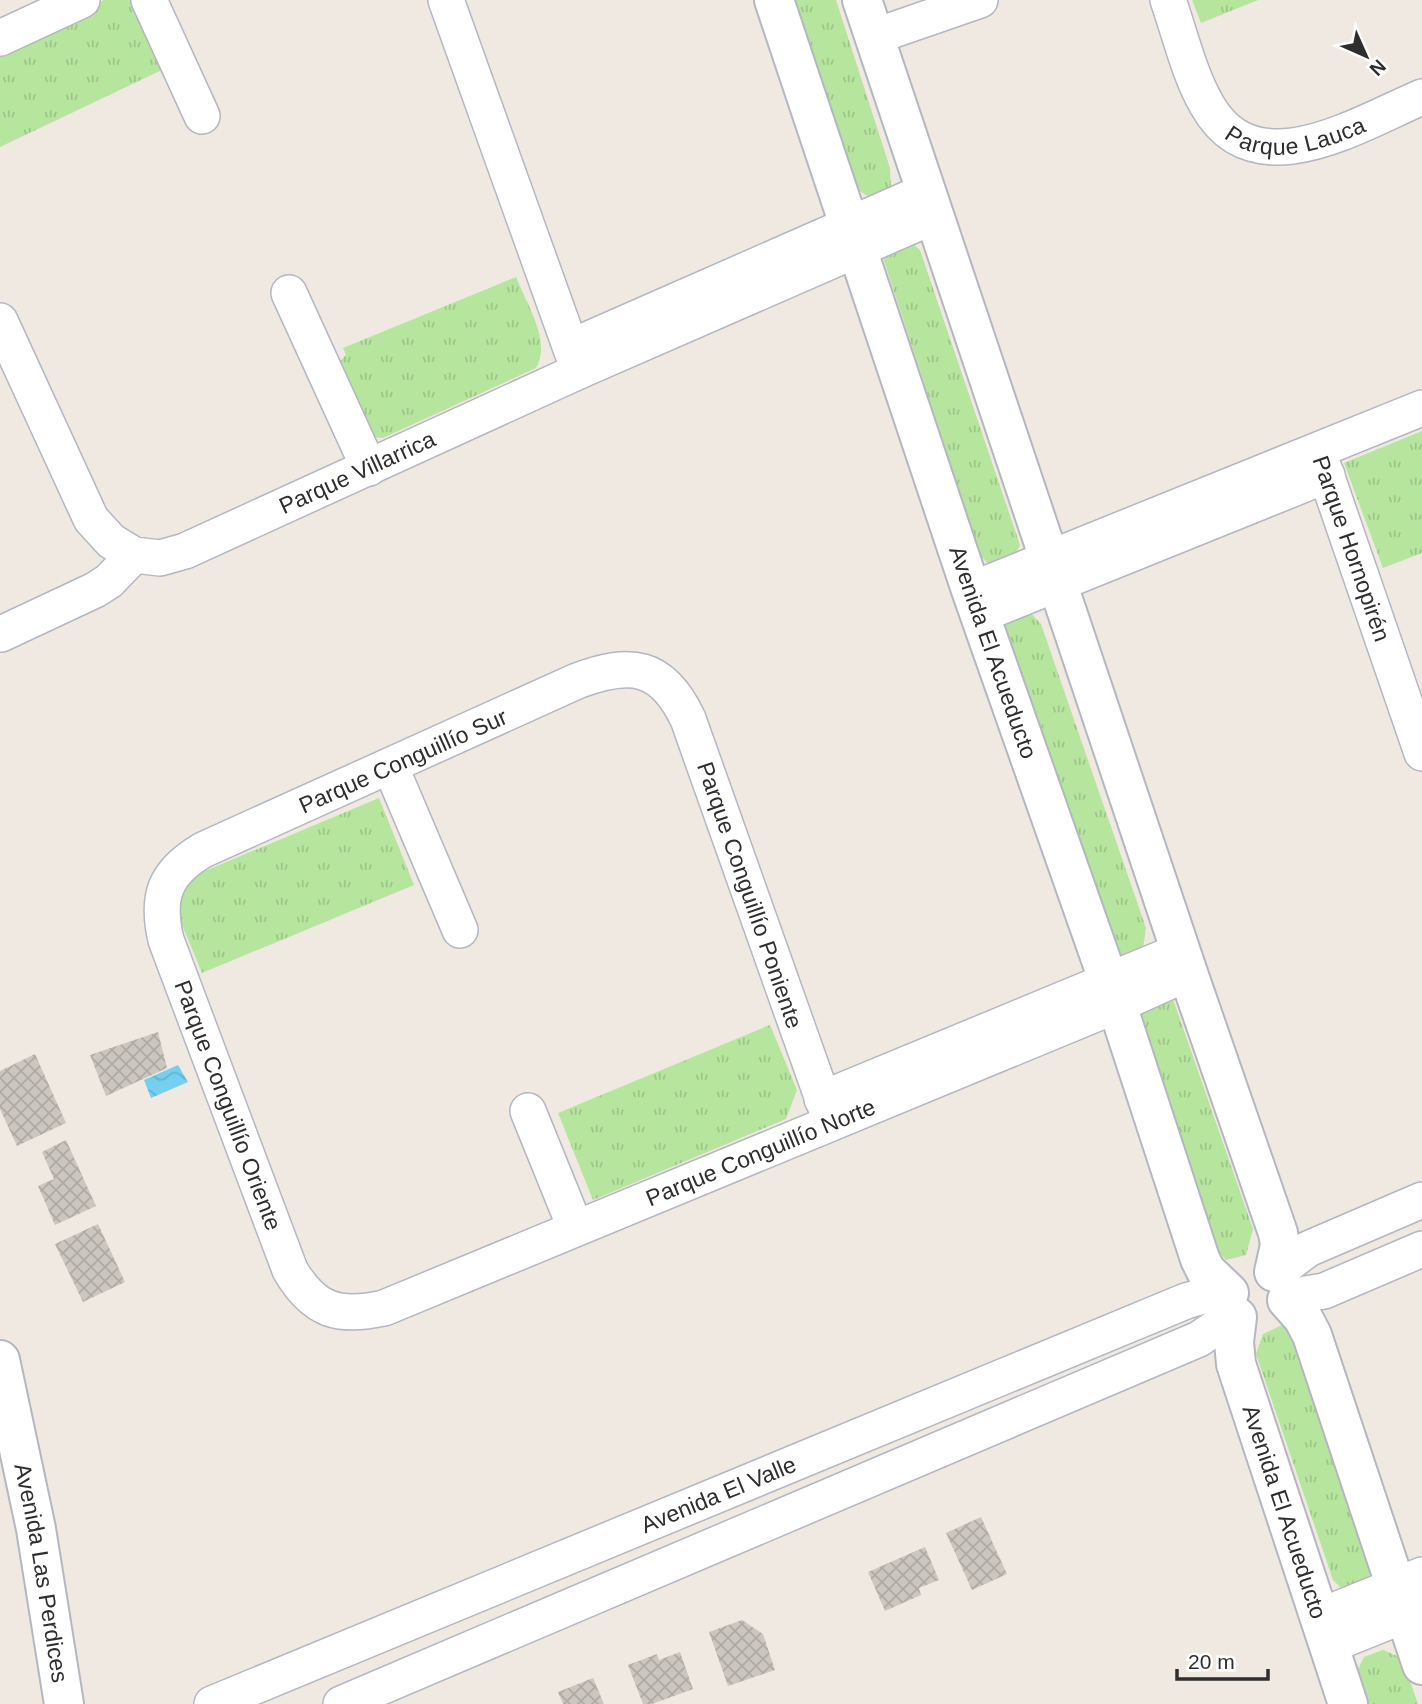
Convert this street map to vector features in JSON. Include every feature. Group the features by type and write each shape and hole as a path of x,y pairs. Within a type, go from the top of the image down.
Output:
{"street":[{"path":"0,38 82,0"},
{"path":"149,0 202,116"},
{"path":"446,0 575,359"},
{"name":"Avenida El Acueducto","path":"774,0 1200,1259 1232,1305 1236,1364 1348,1704"},
{"path":"862,0 1184,962 1278,1233 1280,1245 1281,1286 1282,1314 1271,1323 1249,1324 1232,1305 1234,1279 1245,1269 1260,1267 1281,1286 1312,1335 1411,1596 1422,1665"},
{"path":"873,37 980,0"},
{"name":"Parque Lauca","path":"1168,0 1205,102 1226,129 1255,145 1283,148 1310,143 1422,97"},
{"name":"Parque Villarrica","path":"134,555 160,558 185,551 369,467 575,359 930,203"},
{"path":"289,293 369,467"},
{"path":"0,321 91,519 111,541 134,555 109,581 95,590 1,634"},
{"name":"Parque Hornopirén","path":"1422,408 1323,463 1422,753"},
{"path":"976,603 1323,463"},
{"name":"Parque Conguillío Sur","path":"166,887 178,867 203,850 391,768 595,674 621,668 644,670 655,676"},
{"name":"Parque Conguillío Poniente","path":"655,676 674,694 688,719 826,1111"},
{"path":"391,768 460,930"},
{"name":"Parque Conguillío Oriente","path":"166,887 161,913 166,940 290,1270 307,1295 329,1309"},
{"name":"Parque Conguillío Norte","path":"329,1309 356,1313 384,1308 575,1227 826,1111 1184,962"},
{"path":"528,1111 575,1227"},
{"path":"1281,1286 1308,1249 1422,1200"},
{"path":"1281,1286 1324,1291 1422,1249"},
{"name":"Avenida El Valle","path":"212,1704 1195,1298 1232,1305"},
{"name":"Avenida El Valle","path":"341,1704 1199,1339 1232,1305"},
{"name":"Avenida Las Perdices","path":"0,1360 38,1541 64,1704"},
{"path":"846,1442 862,1483"},
{"path":"568,1558 585,1600"},
{"path":"1323,1632 1411,1596"}],"green space":[{"path":"104,0 135,0 166,68 0,147 0,51"},
{"path":"792,0 836,0 890,168 891,189 871,198 853,187"},
{"path":"1192,0 1258,0 1201,23"},
{"path":"907,238 920,250 1020,545 1013,560 991,567 981,556 883,258 890,243"},
{"path":"516,277 539,334 541,346 536,368 383,438 370,437 334,367 346,355 343,348"},
{"path":"1422,431 1422,553 1383,568 1344,463"},
{"path":"1027,609 1041,624 1146,928 1143,948 1120,957 1001,640 1005,622"},
{"path":"379,798 414,885 202,973 175,908 186,879"},
{"path":"1162,992 1173,999 1253,1229 1246,1255 1226,1260 1215,1247 1136,1021 1142,1001"},
{"path":"770,1025 797,1090 786,1119 593,1200 558,1113"},
{"path":"1282,1325 1293,1332 1374,1562 1366,1587 1346,1593 1333,1580 1256,1354 1263,1334"},
{"path":"1383,1650 1402,1658 1418,1704 1368,1704 1357,1671 1364,1657"}],"water":[{"path":"178,1065 188,1082 151,1098 144,1080"}],"building":[{"path":"158,1032 167,1068 106,1096 90,1055"},
{"path":"35,1054 66,1123 17,1146 0,1109 0,1071"},
{"path":"66,1140 96,1206 55,1225 38,1186 54,1179 42,1152"},
{"path":"98,1224 125,1282 83,1302 55,1244"},
{"path":"981,1517 1007,1574 972,1590 946,1533"},
{"path":"925,1547 939,1580 919,1588 921,1595 885,1611 868,1572"},
{"path":"742,1620 763,1634 775,1670 728,1686 709,1632"},
{"path":"680,1652 693,1689 652,1704 643,1704 628,1665 657,1654 659,1660"},
{"path":"593,1678 604,1704 563,1704 558,1692"}]}
